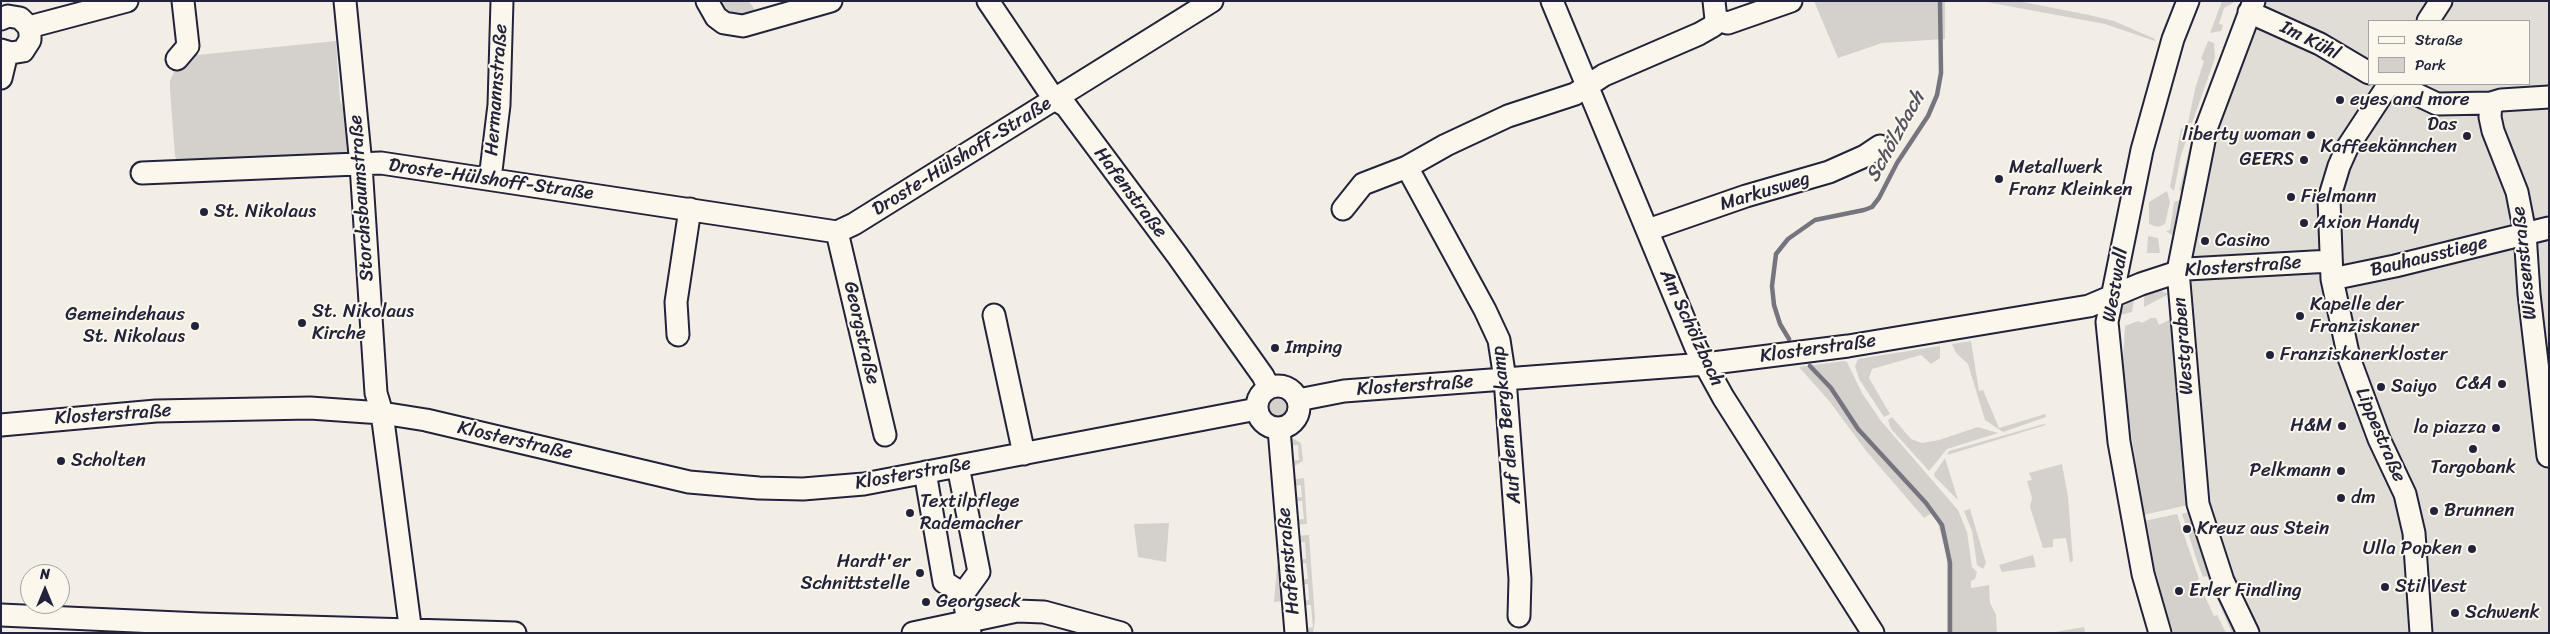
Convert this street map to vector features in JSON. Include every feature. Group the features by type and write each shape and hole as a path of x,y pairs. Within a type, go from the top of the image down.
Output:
{"street":[{"path":"15,16 127,1"},
{"path":"177,59 188,46 183,1"},
{"name":"Storchsbaumstraße","path":"345,1 361,165 376,393 382,413 410,632"},
{"name":"Hermannstraße","path":"490,180 499,105 502,1"},
{"path":"707,1 716,17 724,23 743,26 831,1"},
{"name":"Hafenstraße","path":"988,1 1054,99 1066,106 1177,255 1263,376 1269,388"},
{"name":"Droste-Hülshoff-Straße","path":"142,172 381,163 837,232 854,224 1212,1"},
{"name":"Am Schölzbach","path":"1552,1 1589,86 1696,348 1723,397 1873,633"},
{"path":"1715,10 1728,23 1790,1"},
{"name":"Westwall","path":"2160,633 2143,574 2119,442 2107,322 2142,150 2174,39 2188,1"},
{"path":"2429,20 2440,1"},
{"name":"Im Kühl","path":"2252,7 2368,72"},
{"name":"Westgraben","path":"2248,633 2224,581 2198,504 2178,272 2207,126 2252,7"},
{"path":"1343,209 1363,184 1407,167 1446,145 1508,116 1575,94 1604,75 1699,34 1712,26 1715,10"},
{"path":"1,78 4,51 16,53 27,46 30,34 15,16"},
{"name":"Lippestraße","path":"2388,85 2347,148 2338,166 2329,199 2331,270 2349,358 2379,439 2405,494 2414,533 2421,633"},
{"path":"2397,85 2438,104 2491,104 2501,100 2549,97"},
{"name":"Wiesenstraße","path":"2491,104 2490,117 2493,131 2517,192 2525,233 2545,409 2548,456"},
{"name":"Markusweg","path":"1648,230 1746,196 1829,172 1864,156 1880,146"},
{"name":"Auf dem Bergkamp","path":"1407,167 1499,340 1505,379 1520,579 1519,616"},
{"path":"678,335 676,302 690,209"},
{"name":"Bauhausstiege","path":"2331,270 2395,266 2549,228"},
{"name":"Georgstraße","path":"837,232 885,434"},
{"name":"Klosterstraße","path":"1298,400 1344,391 1705,364 1848,346 2089,306 2178,272 2331,270"},
{"path":"994,315 1024,454"},
{"path":"1277,386 1286,387 1294,392 1298,400 1300,408 1294,422 1279,429 1269,427 1260,420 1257,409 1258,401 1269,388 1277,386"},
{"name":"Klosterstraße","path":"1,425 156,411 310,408 382,413 426,420 689,482 758,488 803,489 864,484 1257,409"},
{"name":"Hafenstraße","path":"1279,429 1296,633"},
{"path":"958,466 979,572 964,594 969,627"},
{"path":"925,472 944,582 964,594"},
{"path":"913,633 969,627 1017,611 1044,612 1121,633"},
{"path":"1,615 410,632 515,633"}],"shaded area":[{"path":"2263,1 2549,1 2549,633 2254,633 2202,495 2187,283 2213,123"}],"green space":[{"path":"717,1 749,1 755,10 753,16 727,13"},
{"path":"1814,1 1945,1 1945,39 1882,43 1838,58"},
{"path":"1981,1 2018,1 2089,15 2114,21 2155,39 2155,41 2105,24"},
{"path":"2222,1 2236,1 2224,8 2219,24 2223,25 2221,31 2210,33"},
{"path":"2241,1 2246,1 2176,236 2172,235 2166,231 2170,230 2174,202 2180,200 2182,191 2179,190 2194,130"},
{"path":"336,41 340,100 346,115 348,156 178,164 175,156 170,81 179,61 187,56"},
{"path":"2208,41 2214,43 2215,58 2192,123 2188,123 2195,89 2204,61 2201,59"},
{"path":"2187,125 2192,125 2181,155 2174,191 2170,187 2181,129"},
{"path":"2167,191 2170,202 2165,224 2158,227 2149,224 2149,202"},
{"path":"2148,236 2158,238 2160,253 2147,253"},
{"path":"2158,290 2169,294 2144,307 2144,295"},
{"path":"2134,300 2132,312 2117,316 2122,307"},
{"path":"2175,317 2181,451 2188,505 2143,515 2125,391 2123,359 2125,326 2138,321 2142,323 2151,318 2156,318 2159,325"},
{"path":"1971,341 1979,391 1983,390 1999,428 2045,414 2046,417 2003,432 1985,420 1968,364 1956,353 1952,344"},
{"path":"1940,346 1940,358 1931,364 1921,355 1872,369 1869,378 1890,414 1884,417 1859,379 1855,366 1858,359"},
{"path":"1847,362 1862,393 1881,421 1958,510 1967,532 1972,567 1977,572 1975,579 1971,581 1971,588 1989,585 1990,603 1996,615 1997,633 1947,633 1947,555 1937,521 1932,513 1924,518 1867,452 1830,402 1799,367"},
{"path":"1278,398 1285,401 1288,408 1285,415 1278,418 1271,415 1268,408 1271,401"},
{"path":"1892,417 1911,439 1922,443 1939,440 1978,427 1998,433 1947,449 1929,471 1891,429 1888,420"},
{"path":"2046,425 1947,455 1949,451"},
{"path":"1288,439 1294,439 1301,443 1303,461 1289,469 1288,461 1299,460 1298,445 1287,446"},
{"path":"1945,458 1958,500 1934,474"},
{"path":"2062,464 2068,497 2073,561 2070,562 2066,538 2053,539 2053,547 2043,548 2030,507 2032,498 2027,481 2032,480 2029,473"},
{"path":"1304,478 1307,524 1292,525 1292,520 1304,519 1302,501 1291,501 1291,498 1302,497 1301,485 1290,486 1289,480"},
{"path":"1970,509 1986,563 1983,569 1977,565 1972,531 1964,511"},
{"path":"2189,512 2209,572 2237,633 2232,633 2207,576 2203,577 2182,514"},
{"path":"2177,514 2199,579 2195,582 2195,586 2198,590 2202,590 2214,616 2217,615 2226,633 2174,633 2150,554 2144,521"},
{"path":"1169,523 1166,562 1138,557 1134,524"},
{"path":"1309,535 1315,619 1313,633 1301,633 1301,629 1313,627 1311,605 1299,605 1299,601 1309,600 1308,584 1297,585 1297,580 1308,579 1306,563 1296,564 1295,560 1306,559 1305,542 1294,543 1293,536"},
{"path":"2033,555 2036,567 2002,572 1999,565"},
{"path":"1282,565 1285,601 1274,602 1277,566"},
{"path":"2084,627 2085,633 2050,633"}],"waterway":[{"name":"Schölzbach","path":"1789,339 1780,324 1774,305 1772,286 1776,254 1788,239 1815,220 1864,210 1872,207 1879,198 1897,163 1928,116 1937,95 1941,73 1940,1"},
{"name":"Schölzbach","path":"1810,366 1831,388 1858,429 1926,503 1942,525 1950,563 1950,633"}],"place":[{"name":"eyes and more","path":"2340,100"},
{"name":"liberty woman","path":"2311,135"},
{"name":"Das Kaffeekännchen","path":"2467,136"},
{"name":"GEERS","path":"2304,160"},
{"name":"Metallwerk Franz Kleinken","path":"1999,179"},
{"name":"Fielmann","path":"2291,197"},
{"name":"St. Nikolaus","path":"204,212"},
{"name":"Axion Handy","path":"2304,223"},
{"name":"Casino","path":"2205,241"},
{"name":"Kapelle der Franziskaner","path":"2300,316"},
{"name":"St. Nikolaus Kirche","path":"302,323"},
{"name":"Gemeindehaus St. Nikolaus","path":"195,326"},
{"name":"Imping","path":"1275,348"},
{"name":"Franziskanerkloster","path":"2270,355"},
{"name":"C&A","path":"2502,384"},
{"name":"Saiyo","path":"2381,387"},
{"name":"H&M","path":"2342,426"},
{"name":"la piazza","path":"2496,428"},
{"name":"Targobank","path":"2473,449"},
{"name":"Scholten","path":"61,461"},
{"name":"Pelkmann","path":"2341,471"},
{"name":"dm","path":"2341,498"},
{"name":"Brunnen","path":"2434,511"},
{"name":"Textilpflege Rademacher","path":"910,513"},
{"name":"Kreuz aus Stein","path":"2187,529"},
{"name":"Ulla Popken","path":"2472,549"},
{"name":"Hardt'er Schnittstelle","path":"920,573"},
{"name":"Stil Vest","path":"2385,587"},
{"name":"Erler Findling","path":"2179,591"},
{"name":"Georgseck","path":"926,602"},
{"name":"Schwenk","path":"2455,613"}]}
